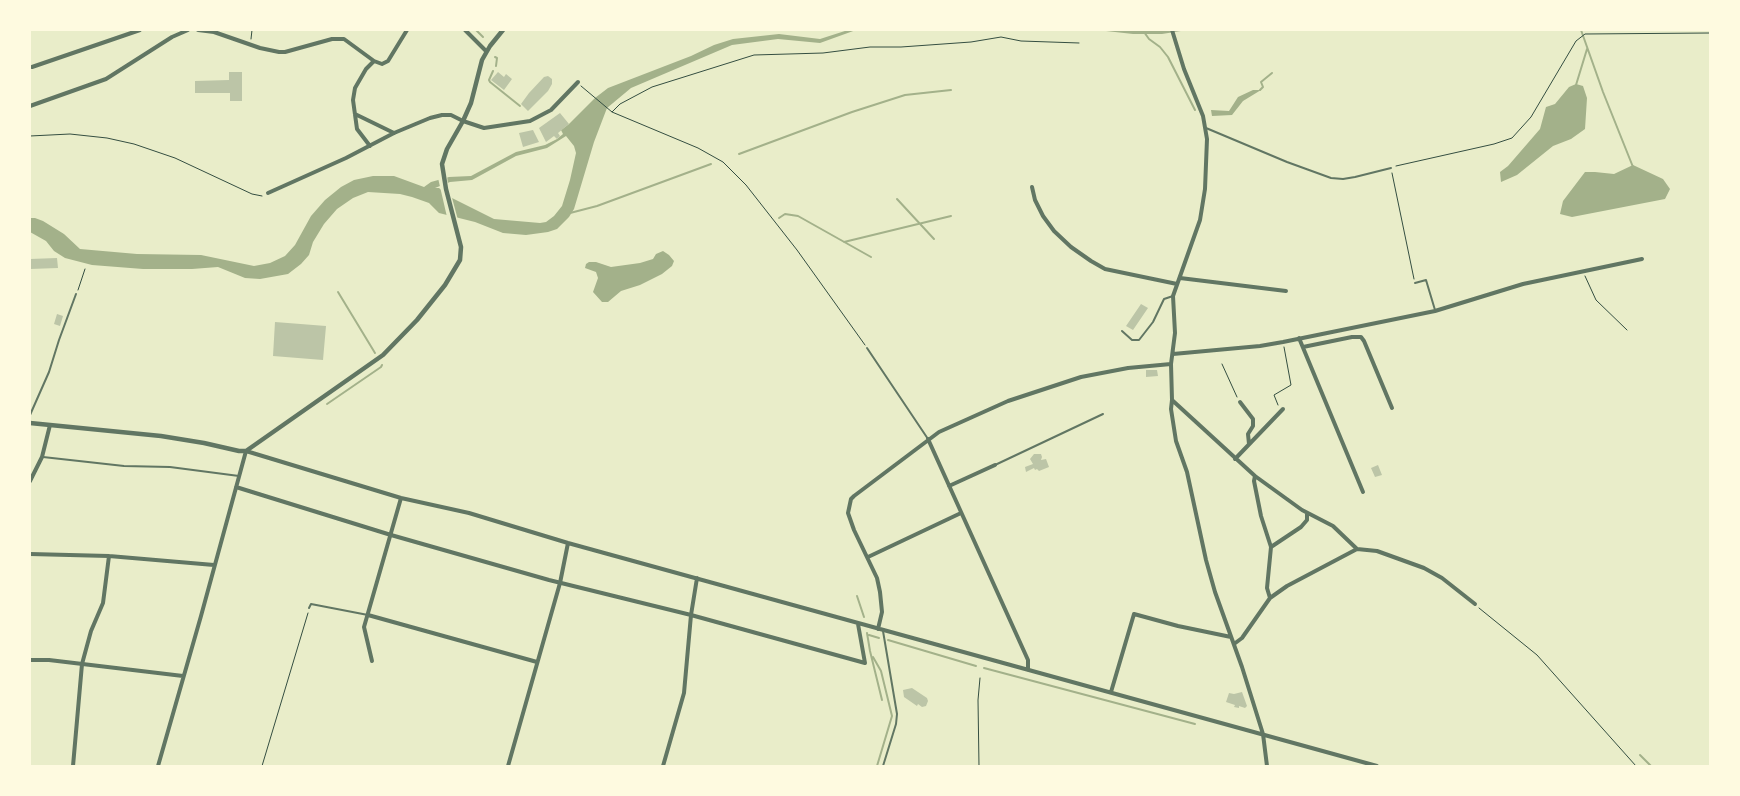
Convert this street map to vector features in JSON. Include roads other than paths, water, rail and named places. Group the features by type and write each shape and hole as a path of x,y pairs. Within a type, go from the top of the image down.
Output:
{"street":[{"path":"32,67 140,30"},
{"path":"30,106 106,79 166,41 188,30"},
{"path":"198,30 214,32 272,51 285,52 332,39 344,38 374,61 382,64 386,63 407,30"},
{"path":"465,30 486,52"},
{"path":"158,766 246,451 375,362 404,335 444,285 460,260 461,246 442,164 447,149 472,103 478,70 486,52 504,30"},
{"path":"1172,30 1184,69 1198,100 1207,139 1205,189 1200,220 1173,296 1175,333 1171,364 1171,408 1176,440 1188,472 1213,584 1263,734 1267,766"},
{"path":"370,146 357,129 353,100 355,88 366,69 374,61"},
{"path":"268,193 394,133 430,118 451,115 484,128 530,121 551,110 578,82"},
{"path":"355,114 394,133"},
{"path":"1032,187 1035,200 1043,216 1054,231 1071,247 1091,261 1105,268 1177,284"},
{"path":"1172,354 1260,346 1283,342 1435,311 1523,284 1583,273 1642,259"},
{"path":"1180,278 1286,291"},
{"path":"1303,347 1352,337 1361,337 1392,408"},
{"path":"1300,338 1363,492"},
{"path":"881,629 882,612 877,578 848,513 851,499 861,489 928,439 956,424 1008,401 1081,377 1128,368 1171,364"},
{"path":"1172,400 1255,476 1307,513 1334,526 1357,549"},
{"path":"1240,402 1253,420 1253,426 1248,434 1249,444"},
{"path":"1236,459 1281,410"},
{"path":"30,423 161,436 246,451 401,498 469,514 858,624 1377,766"},
{"path":"30,481 42,457 50,425"},
{"path":"928,439 1014,627 1028,660 1028,670"},
{"path":"949,486 995,465"},
{"path":"1255,476 1254,481 1261,516 1271,547 1267,588 1270,598"},
{"path":"236,487 391,535 560,583 865,663 858,624"},
{"path":"372,661 364,627 401,498"},
{"path":"868,557 961,513"},
{"path":"1271,547 1301,527 1307,520 1307,513"},
{"path":"508,766 560,583 568,543"},
{"path":"1234,644 1242,638 1270,598 1287,586 1357,549 1377,551 1424,568 1442,578 1475,604"},
{"path":"30,554 109,556 214,565"},
{"path":"73,766 82,664 103,602 109,556"},
{"path":"663,766 684,693 691,616 697,578"},
{"path":"1111,692 1134,614 1178,626 1231,637"},
{"path":"368,615 537,662"},
{"path":"30,660 183,676"}],"lane":[{"path":"1206,128 1331,178 1343,180 1355,178 1391,168"},
{"path":"1415,282 1426,280 1435,311"},
{"path":"30,415 49,372 76,294"},
{"path":"1122,330 1132,340 1139,340 1153,322 1164,299 1173,296"},
{"path":"867,348 928,439"},
{"path":"995,465 1103,414"},
{"path":"42,457 239,476"},
{"path":"309,608 311,604 368,615"},
{"path":"881,629 897,714 896,724 883,766"}],"waterway":[{"path":"476,30 483,37"},
{"path":"1581,30 1633,167"},
{"path":"1144,32 1168,57 1195,110"},
{"path":"1576,85 1587,49"},
{"path":"495,57 497,58 496,66"},
{"path":"493,71 490,82 520,106"},
{"path":"1260,90 1263,87 1261,82 1272,73"},
{"path":"739,154 852,112 905,95 951,90"},
{"path":"570,213 597,206 711,164"},
{"path":"897,199 934,239"},
{"path":"779,218 785,214 798,216 871,257"},
{"path":"844,242 951,216"},
{"path":"338,292 375,353"},
{"path":"327,404 382,365"},
{"path":"857,596 864,617"},
{"path":"867,633 882,700"},
{"path":"869,635 879,638"},
{"path":"888,640 976,666"},
{"path":"873,657 881,671 892,716 877,766"},
{"path":"984,668 1195,724"},
{"path":"1640,755 1651,766"}]}
